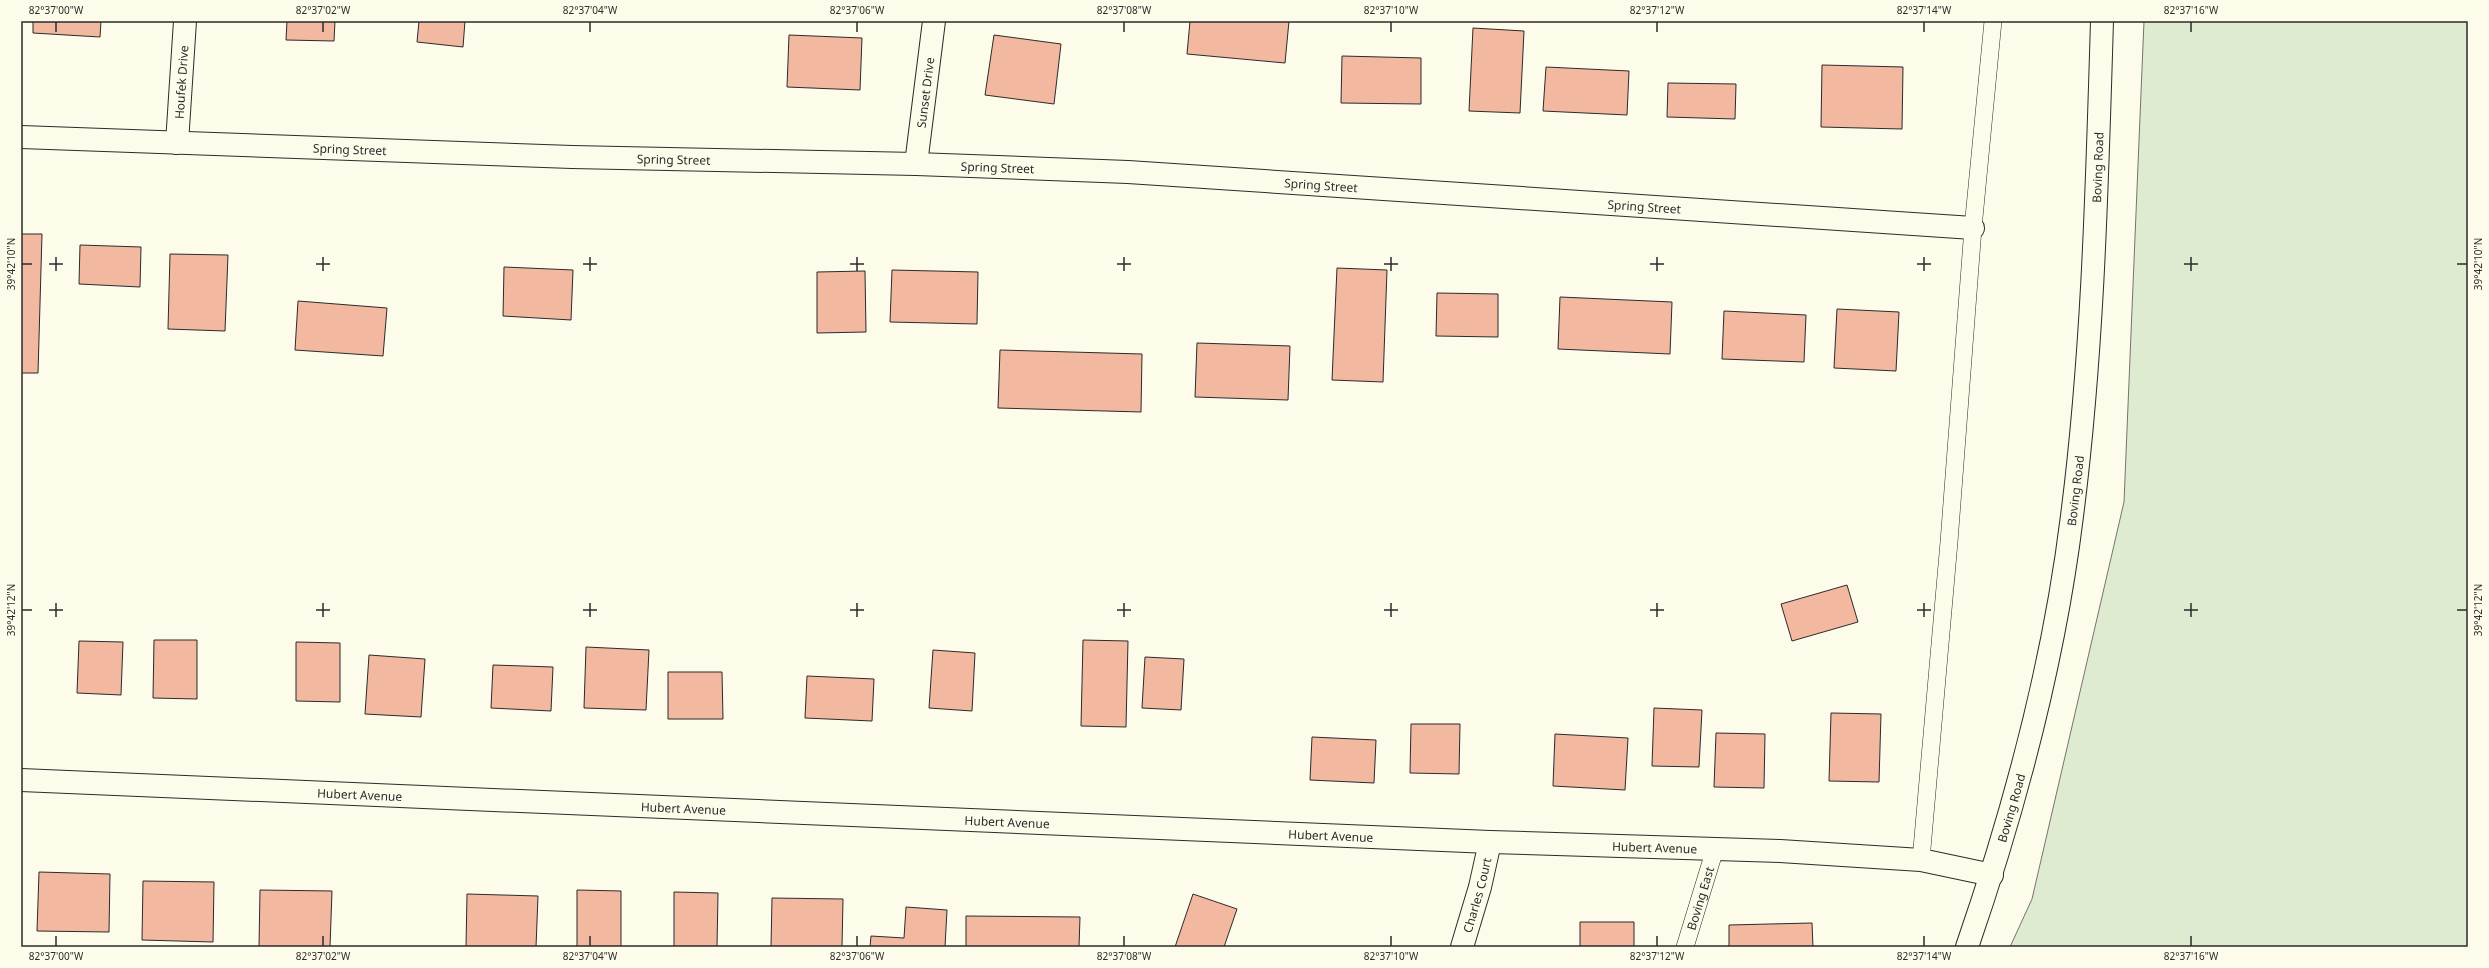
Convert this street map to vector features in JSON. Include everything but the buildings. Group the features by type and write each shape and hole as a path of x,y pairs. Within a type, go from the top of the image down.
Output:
{"street":[{"name":"Houfek Drive","path":"177,143 185,21"},
{"name":"Sunset Drive","path":"916,164 934,21"},
{"name":"Boving Road","path":"1967,947 1992,875 2016,792 2049,652 2072,519 2085,408 2095,235 2102,21"},
{"name":"Spring Street","path":"21,137 572,157 916,164 1128,172 1973,228"},
{"name":"Hubert Avenue","path":"21,780 1490,842 1715,849 1921,860 1992,875"},
{"name":"Charles Court","path":"1462,947 1480,887 1490,842"}],"lane":[{"path":"1921,860 1949,542 1973,228 1992,21"},
{"name":"Boving East","path":"1685,947 1715,849"}],"green space":[{"path":"2144,21 2468,21 2468,947 2010,947 2032,899 2124,502"}]}
